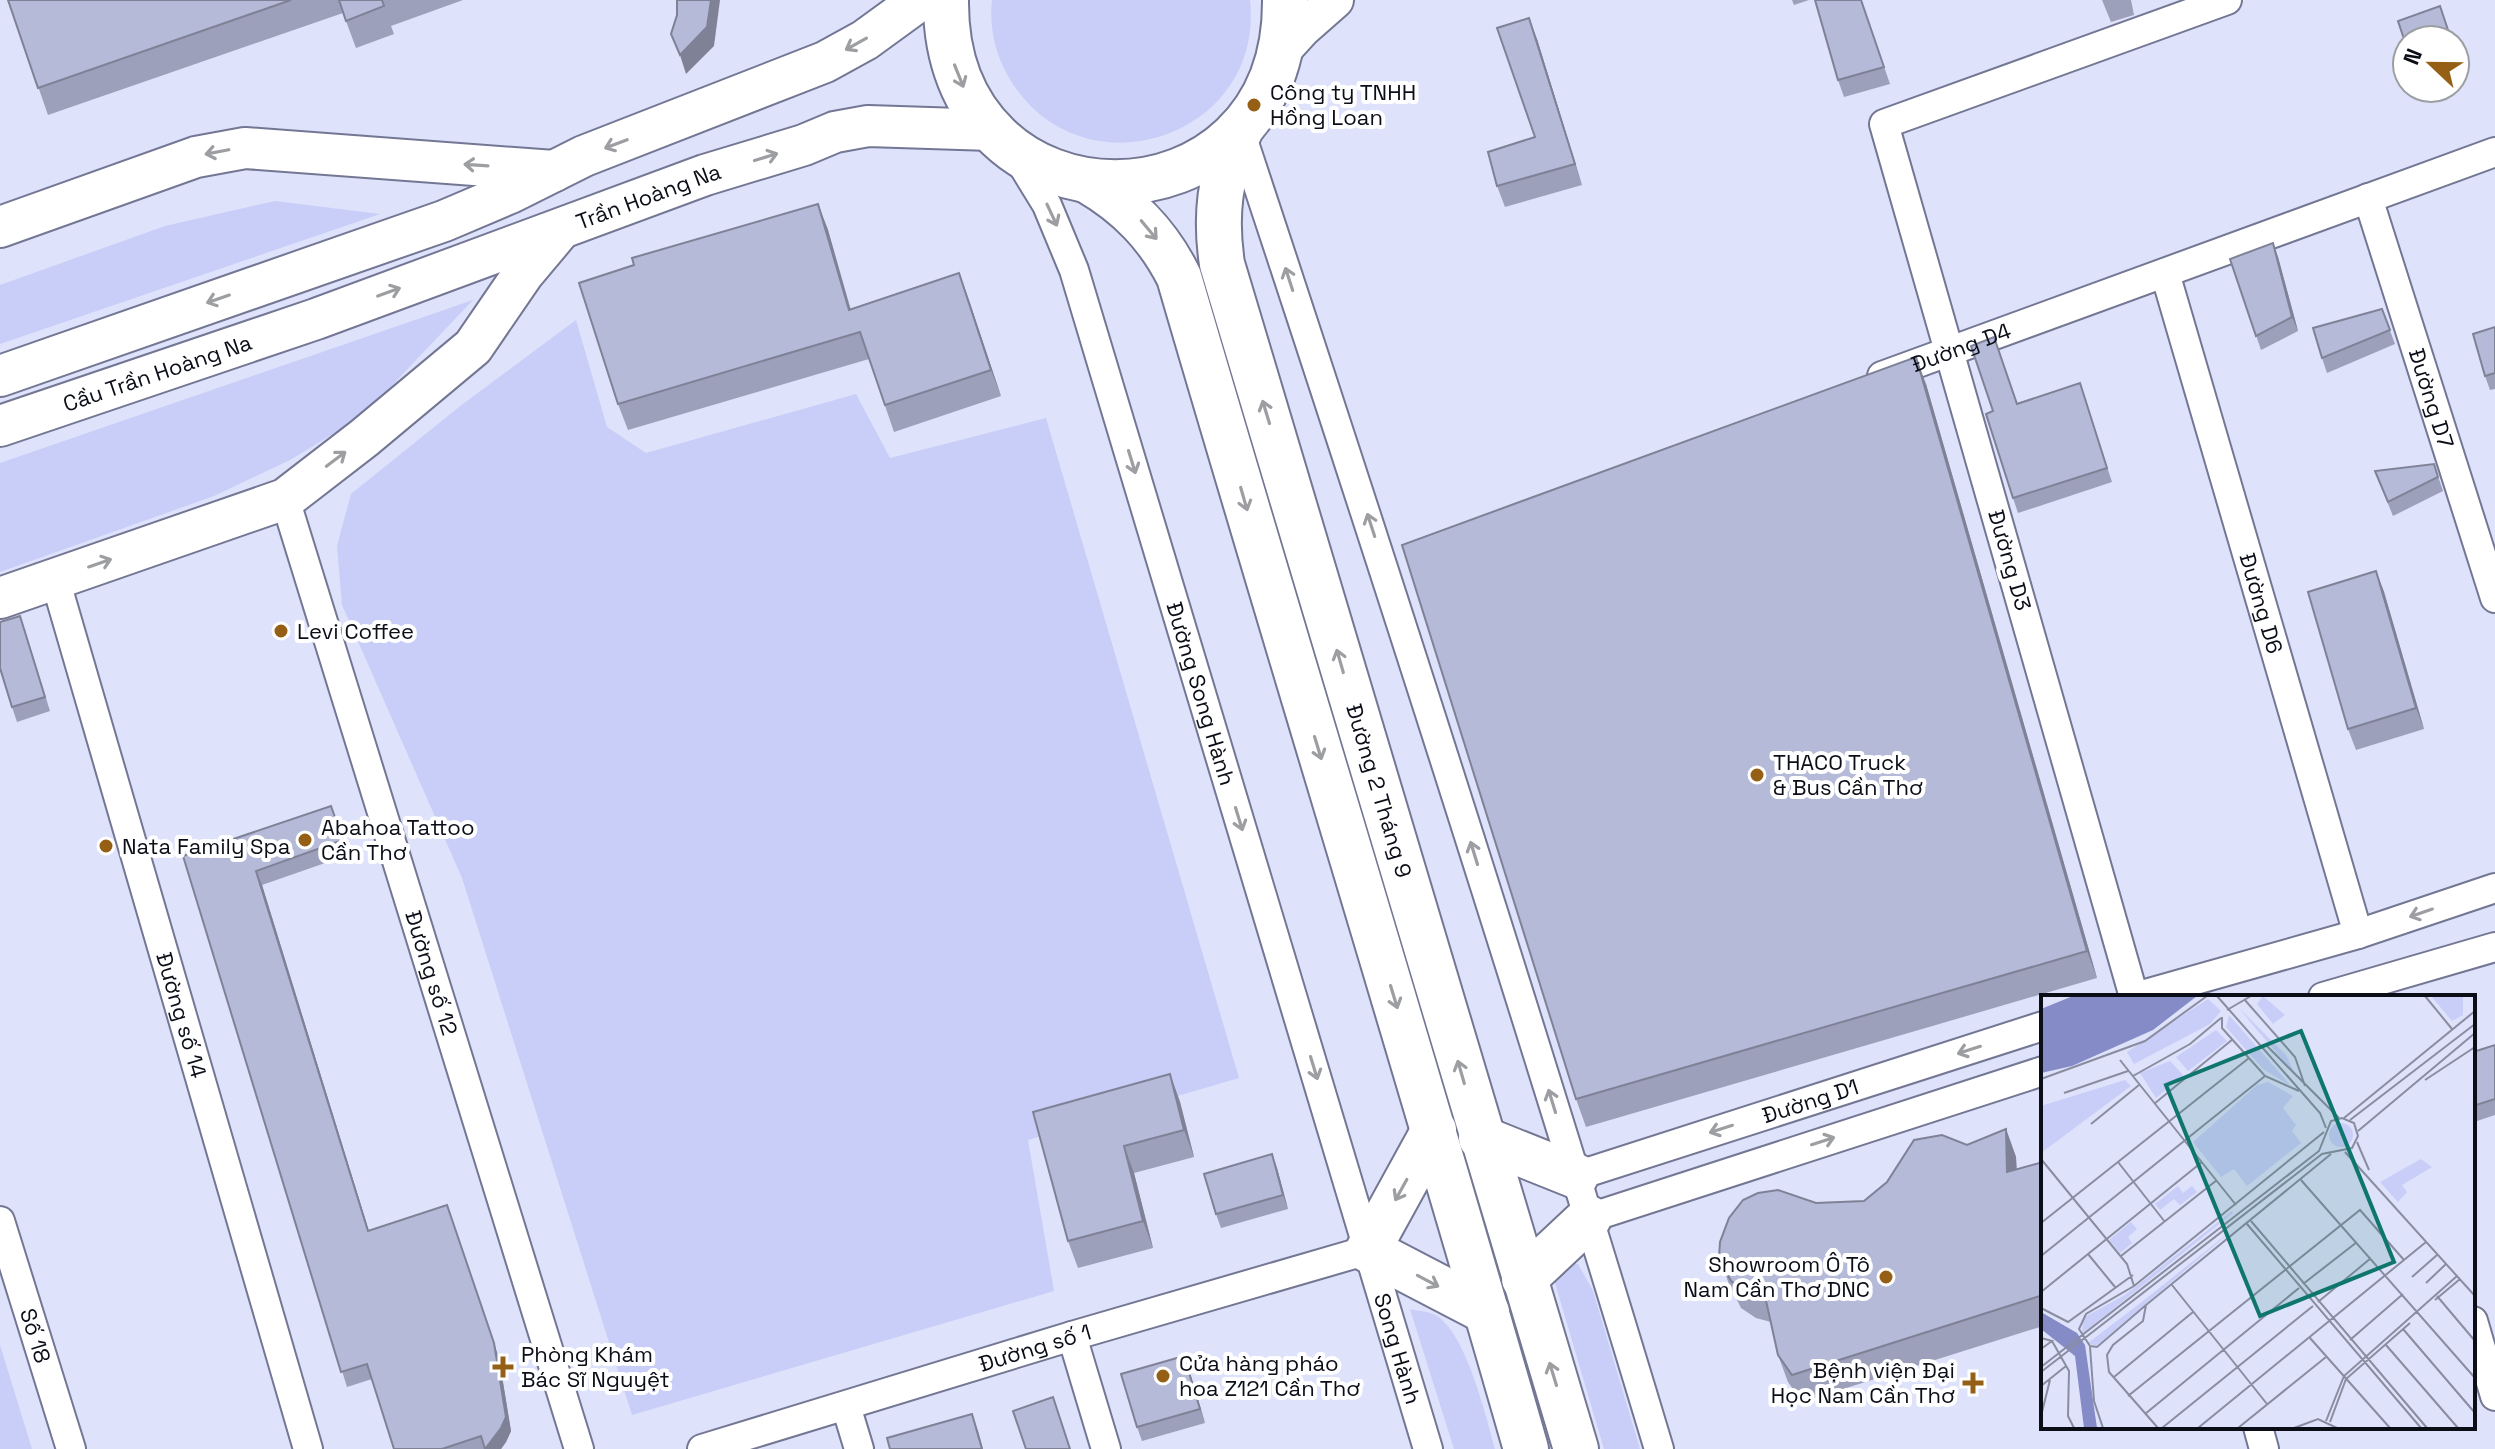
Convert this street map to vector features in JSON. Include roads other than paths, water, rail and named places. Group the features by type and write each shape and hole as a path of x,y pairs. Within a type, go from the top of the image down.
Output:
{"highway":[{"path":"946,0 946,28 956,69 974,107 1002,139 1035,164 1061,175 1088,181 1130,182 1172,174 1197,162 1240,131 1272,79 1281,52 1285,0"},
{"name":"Đường 2 Tháng 9","path":"1240,131 1227,162 1219,198 1222,264 1576,1449"},
{"name":"Đường 2 Tháng 9","path":"1088,181 1127,207 1143,222 1179,277 1526,1449"},
{"path":"1434,1130 1368,1250 1487,1312"},
{"path":"1481,1138 1576,1176"},
{"path":"1524,1279 1589,1218"}],"main road":[{"path":"0,376 444,221 584,156 825,62 865,40 920,0"},
{"name":"Trần Hoàng Na","path":"316,319 705,175 804,145 835,132 868,126 1002,139"},
{"path":"0,227 196,157 245,148 554,171"},
{"path":"0,598 285,499 473,347 523,274 562,228"},
{"name":"Cầu Trần Hoàng Na","path":"0,426 316,319"}],"street":[{"path":"1281,52 1335,0"},
{"name":"Đường D3","path":"2134,995 1884,124 2227,0"},
{"path":"1240,131 1382,559 1659,1449"},
{"name":"Đường Song Hành","path":"1002,139 1047,205 1074,270 1368,1250"},
{"name":"Đường D4","path":"1861,384 2495,152"},
{"name":"Đường D7","path":"2368,198 2495,598"},
{"name":"Đường D6","path":"2165,273 2358,934"},
{"name":"Đường số 12","path":"285,499 579,1449"},
{"path":"1382,559 1412,548"},
{"name":"Đường số 14","path":"55,579 308,1449"},
{"path":"2142,995 2358,934 2495,888"},
{"path":"2338,995 2377,990 2495,947"},
{"name":"Đường D1","path":"1576,1176 2041,1027"},
{"name":"Đường D1","path":"1589,1218 2041,1072"},
{"name":"Số 18","path":"0,1221 71,1449"},
{"name":"Đường số 1","path":"702,1449 1368,1250"},
{"name":"Song Hành","path":"1368,1250 1428,1449"},
{"path":"2475,1328 2495,1396"},
{"path":"1072,1336 1106,1449"},
{"path":"846,1406 859,1449"},
{"path":"2259,1429 2264,1449"}],"place":[{"name":"Công ty TNHH Hồng Loan","path":"1254,105"},
{"name":"Levi Coffee","path":"281,631"},
{"name":"THACO Truck & Bus Cần Thơ","path":"1757,775"},
{"name":"Abahoa Tattoo Cần Thơ","path":"305,840"},
{"name":"Nata Family Spa","path":"106,846"},
{"name":"Showroom Ô Tô Nam Cần Thơ DNC","path":"1886,1277"},
{"name":"Phòng Khám Bác Sĩ Nguyệt","path":"503,1367"},
{"name":"Cửa hàng pháo hoa Z121 Cần Thơ","path":"1163,1376"},
{"name":"Bệnh viện Đại Học Nam Cần Thơ","path":"1973,1383"}]}
